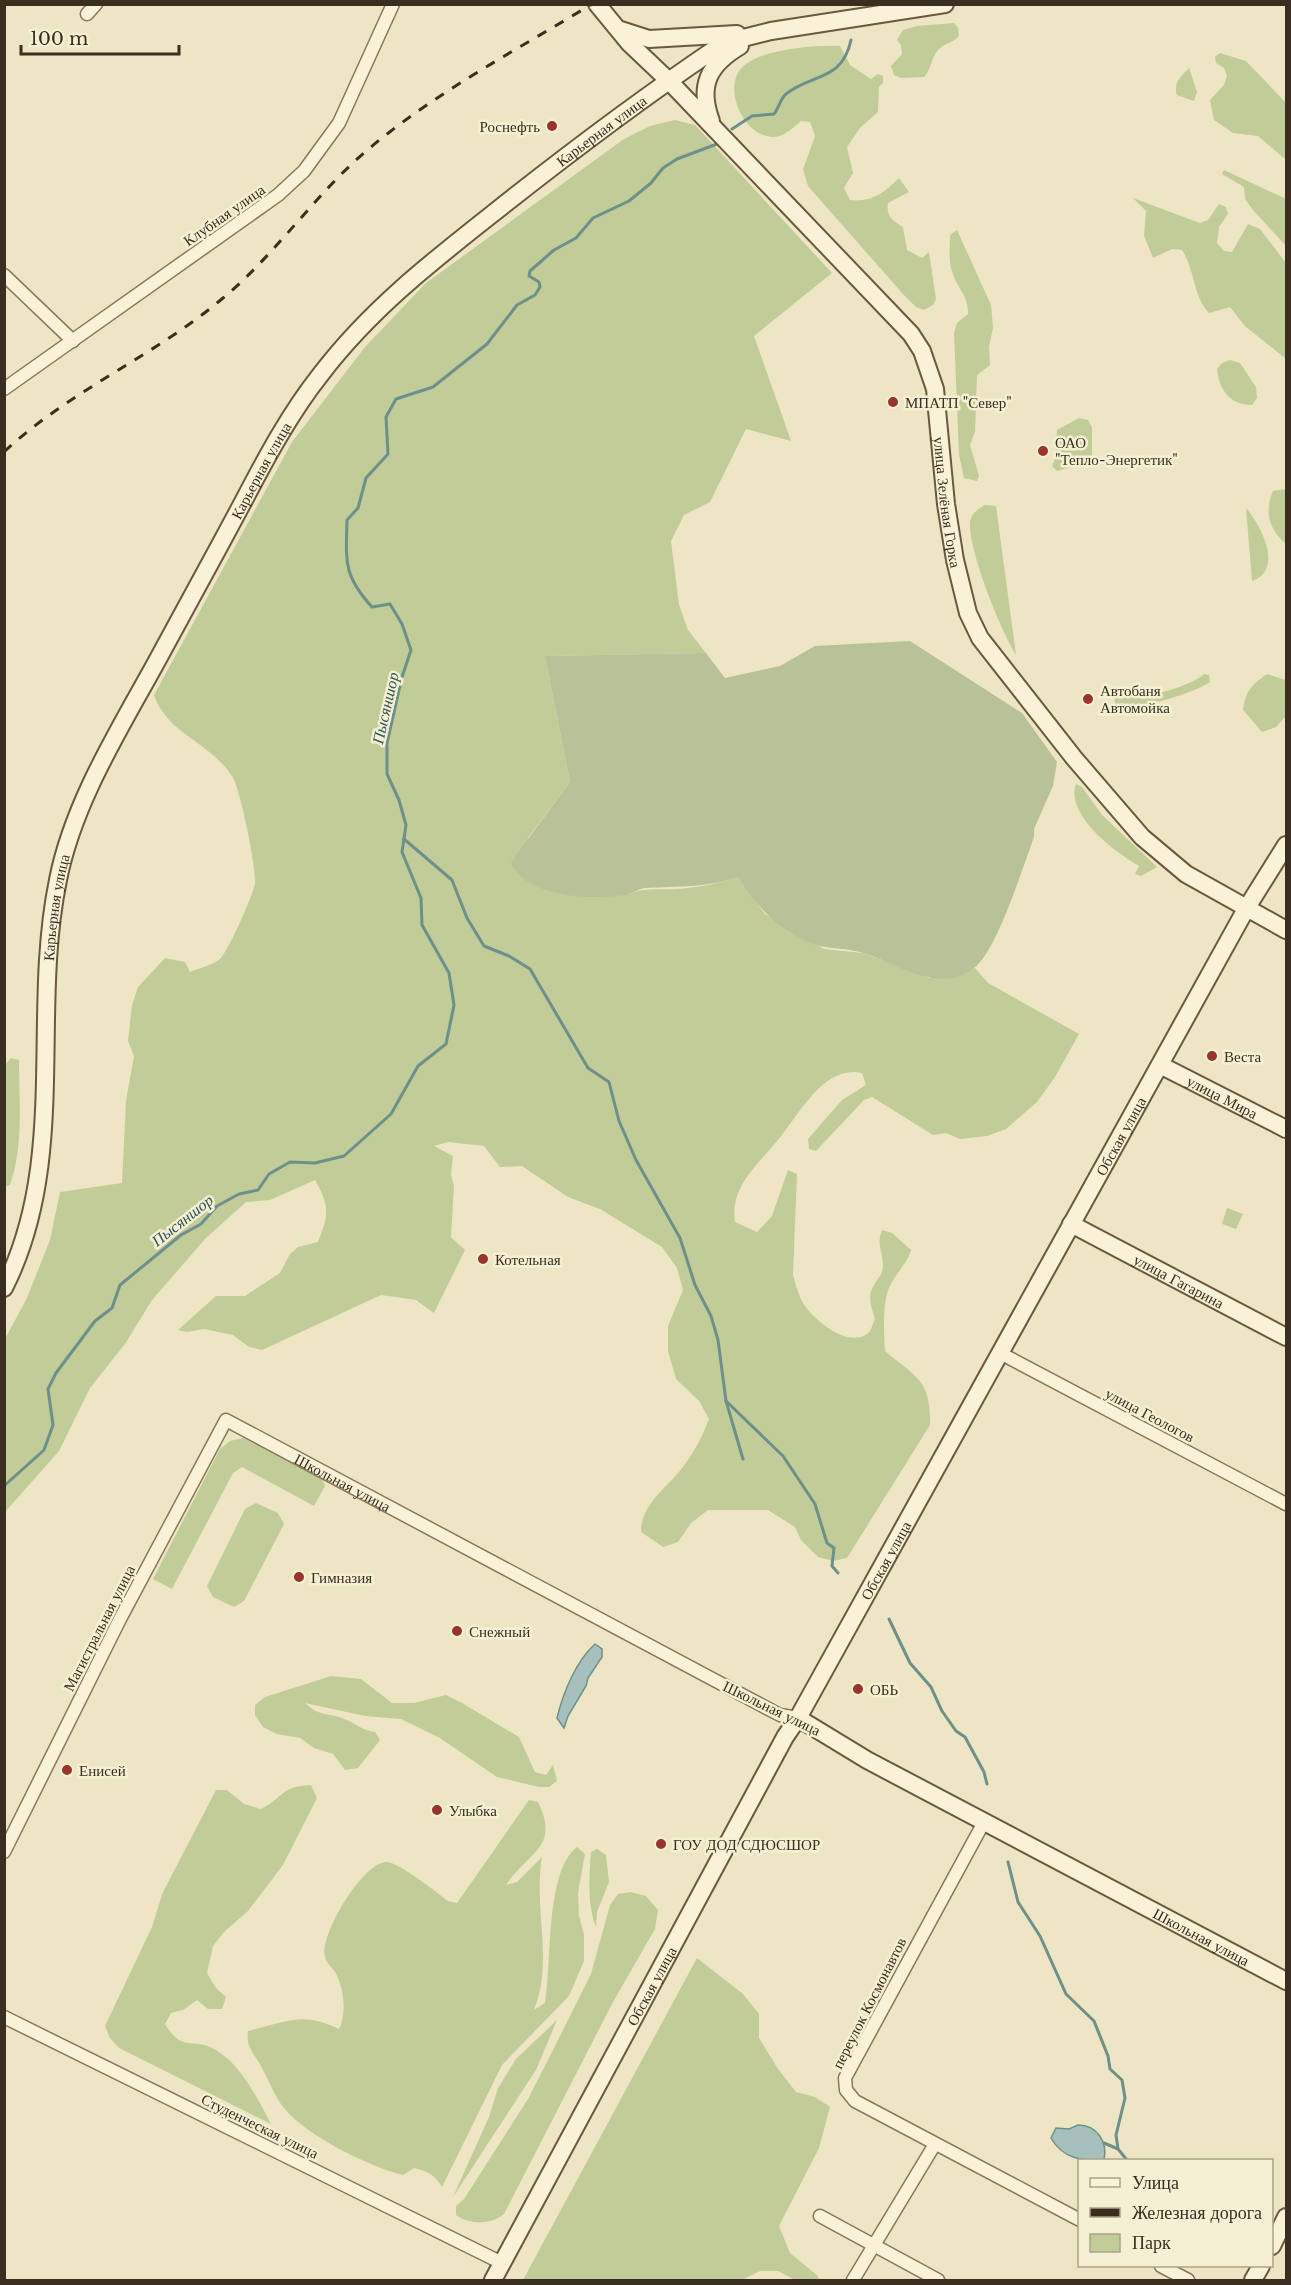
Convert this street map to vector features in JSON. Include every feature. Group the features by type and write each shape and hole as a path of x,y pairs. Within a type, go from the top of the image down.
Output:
{"street":[{"path":"87,15 96,4"},
{"name":"Клубная улица","path":"4,389 278,195 304,171 339,123 393,4"},
{"name":"улица Зелёная Горка","path":"597,4 612,25 713,126 911,334 922,351 935,389 946,504 955,560 968,613 980,638 1074,758 1142,837 1186,874 1287,930"},
{"name":"Карьерная улица","path":"7,1282 29,1222 44,1138 50,927 66,850 83,805 109,752 276,441 327,365 396,292 541,174 669,81 726,44 771,31 945,4"},
{"path":"612,25 637,37 664,39 771,31"},
{"path":"713,126 704,96 705,87 713,70 732,51 771,31"},
{"path":"4,275 73,341"},
{"name":"Обская улица","path":"493,2280 737,1825 1246,909 1287,845"},
{"name":"улица Мира","path":"1160,1065 1287,1129"},
{"name":"улица Гагарина","path":"1071,1224 1287,1337"},
{"name":"улица Геологов","path":"1000,1353 1287,1504"},
{"name":"Школьная улица","path":"226,1420 780,1715 798,1718 867,1760 1287,1981"},
{"name":"Магистральная улица","path":"4,1852 115,1629 226,1420"},
{"name":"переулок Космонавтов","path":"984,1822 845,2078 846,2090 855,2101 1078,2219"},
{"name":"Студенческая улица","path":"4,2017 502,2263"},
{"path":"853,2280 935,2144"},
{"path":"820,2216 938,2280"},
{"path":"1273,2244 1287,2217"},
{"path":"1165,2267 1188,2280"}],"green space":[{"path":"954,23 958,28 959,36 938,50 924,77 901,78 894,75 891,66 902,54 901,45 897,40 903,30 917,26"},
{"path":"840,46 850,65 871,79 878,74 883,76 883,83 879,87 878,112 860,128 847,147 853,173 844,188 850,200 865,200 883,192 899,178 909,192 888,203 888,211 893,220 903,227 907,250 922,258 929,252 936,299 933,305 924,310 916,307 902,293 808,186 803,169 815,136 810,122 801,121 778,137 763,135 753,129 738,108 735,84 738,73 746,64 778,51 804,47"},
{"path":"1220,53 1246,61 1286,103 1286,160 1258,136 1233,133 1214,120 1210,100 1224,85 1227,76 1224,68 1216,63 1215,57"},
{"path":"1189,68 1197,92 1194,101 1177,95 1176,91 1178,80"},
{"path":"675,120 695,125 832,273 754,336 791,441 746,429 710,502 684,515 671,541 679,605 688,630 706,653 545,656 570,782 528,838 628,894 647,890 701,886 738,877 765,914 824,949 863,953 929,978 960,975 975,968 988,983 1079,1034 1055,1077 1037,1102 1006,1129 987,1136 960,1139 946,1133 933,1135 872,1097 864,1100 816,1151 809,1149 808,1139 842,1100 866,1085 862,1073 849,1072 837,1076 815,1092 749,1174 737,1196 734,1209 735,1222 757,1232 772,1216 788,1170 797,1174 793,1275 801,1299 810,1312 825,1326 844,1336 862,1337 870,1331 875,1319 870,1294 883,1269 880,1244 882,1230 892,1233 911,1250 887,1292 884,1318 885,1351 914,1374 925,1389 930,1410 930,1425 847,1558 833,1561 818,1557 801,1540 795,1527 768,1510 708,1510 691,1523 678,1542 663,1547 641,1532 645,1513 690,1457 709,1419 699,1401 676,1379 668,1351 668,1326 683,1290 677,1268 662,1247 600,1209 568,1197 522,1166 500,1167 484,1146 448,1142 434,1146 453,1156 451,1237 465,1250 434,1313 416,1300 381,1295 262,1350 249,1347 233,1335 204,1329 187,1332 178,1330 216,1296 245,1296 280,1273 290,1254 298,1247 318,1242 326,1211 323,1197 315,1180 270,1200 246,1202 206,1238 152,1300 125,1344 90,1388 59,1451 5,1512 5,1339 27,1298 50,1240 60,1192 122,1183 126,1101 134,1056 128,1041 132,1005 138,987 165,958 185,962 190,972 220,959 240,923 255,884 247,829 232,776 212,754 168,719 154,695 292,442 365,347 426,283 624,139 650,126"},
{"path":"1224,170 1286,199 1286,246 1245,199 1244,187 1222,174"},
{"path":"1133,198 1200,223 1208,220 1219,204 1226,207 1228,214 1219,227 1217,243 1224,251 1232,252 1248,224 1260,229 1286,263 1286,359 1245,326 1230,307 1209,313 1200,299 1182,250 1172,249 1153,258 1144,236 1146,211"},
{"path":"957,230 991,305 993,327 989,347 990,365 977,375 975,432 970,445 979,476 977,481 964,478 959,455 954,333 957,323 968,314 968,308 950,265 950,235"},
{"path":"1230,360 1240,363 1256,387 1257,398 1252,405 1232,399 1223,390 1217,369 1222,363"},
{"path":"1079,418 1088,420 1092,427 1092,461 1057,471 1052,466 1056,456 1057,430"},
{"path":"1286,489 1286,544 1272,526 1269,506 1273,491"},
{"path":"985,505 996,506 1016,655 1002,628 974,551 970,522 977,510"},
{"path":"1246,508 1263,535 1268,557 1267,567 1262,575 1252,581"},
{"path":"910,641 1022,713 1057,762 1053,786 1034,829 1034,837 1000,927 983,959 974,968 960,976 947,979 918,975 863,953 810,943 773,920 758,905 738,877 703,885 643,888 624,895 578,896 545,890 530,883 519,874 511,862 570,782 545,656 706,653 725,678 780,666 815,646"},
{"path":"1204,674 1209,675 1210,682 1162,701 1133,706 1122,706 1115,703 1114,692 1119,690 1151,694 1187,684"},
{"path":"1267,674 1286,680 1286,716 1276,727 1262,732 1243,710 1245,698 1250,689"},
{"path":"1076,784 1082,787 1102,815 1157,867 1141,876 1135,874 1139,866 1106,843 1085,821 1075,796"},
{"path":"11,1058 19,1060 20,1123 14,1170 10,1185 5,1187 4,1066"},
{"path":"1227,1208 1243,1214 1236,1229 1222,1224"},
{"path":"243,1438 322,1479 325,1486 314,1506 242,1467 233,1473 172,1589 153,1579 220,1449 230,1441"},
{"path":"256,1503 278,1513 284,1524 244,1601 234,1607 213,1597 207,1586 245,1509"},
{"path":"331,1676 361,1679 392,1703 414,1703 446,1695 519,1737 535,1772 546,1775 553,1765 557,1781 549,1787 539,1787 497,1777 440,1738 401,1719 365,1716 305,1703 316,1711 343,1718 375,1732 380,1740 358,1768 345,1770 333,1754 314,1748 300,1738 277,1734 263,1727 255,1715 255,1705 265,1697"},
{"path":"311,1785 317,1798 283,1865 248,1911 224,1932 213,1946 207,1973 216,1988 226,1997 222,2009 208,2009 197,2000 183,2010 171,2013 165,2024 177,2039 208,2046 225,2056 248,2083 271,2124 119,2048 110,2038 105,2026 152,1927 163,1892 216,1790 227,1790 244,1804 261,1809 288,1790"},
{"path":"529,1800 538,1802 544,1817 546,1830 544,1840 506,1885 517,1882 542,1857 540,1896 543,1953 540,1991 534,2010 545,2003 552,1919 559,1876 567,1859 577,1847 585,1854 578,1893 579,1916 584,1935 584,1961 569,1996 502,2065 442,2187 437,2179 423,2171 414,2168 403,2175 373,2165 339,2149 307,2129 284,2108 249,2046 248,2031 304,2019 315,2020 339,2029 344,2008 342,1993 338,1978 325,1957 325,1947 335,1918 365,1874 376,1866 386,1862 392,1863 448,1901 457,1903"},
{"path":"597,1849 606,1855 609,1882 597,1912 596,1927 591,1909 589,1881 591,1852"},
{"path":"631,1892 646,1896 658,1910 655,1929 613,2002 504,2214 487,2222 468,2221 456,2215 456,2206 464,2199 528,2099 591,1974 610,1905 618,1894"},
{"path":"697,1958 743,1994 759,2014 759,2038 778,2069 796,2092 815,2097 830,2107 819,2148 779,2226 790,2253 818,2276 819,2280 795,2280 778,2271 760,2271 742,2280 523,2280"},
{"path":"557,2020 536,2070 453,2197 489,2117 498,2088 516,2059"}],"water":[{"path":"595,1644 602,1649 602,1657 588,1678 564,1728 557,1718 563,1698 576,1668"},
{"path":"1078,2125 1096,2131 1103,2141 1104,2159 1081,2159 1061,2150 1051,2138 1056,2128 1069,2129"}],"waterway":[{"name":"Пысяншор","path":"732,129 752,116 774,114 786,94 833,70 847,54 851,40"},
{"name":"Пысяншор","path":"4,1486 44,1450 53,1425 48,1389 56,1373 95,1321 112,1308 120,1285 181,1235 201,1224 217,1206 239,1194 258,1190 269,1174 290,1162 315,1163 344,1156 391,1114 418,1066 446,1044 454,1005 449,973 422,925 421,898 402,852 406,825 399,800 387,774 387,743 402,677 411,650 402,624 390,604 372,607 351,576 346,547 347,520 358,508 366,478 388,454 386,417 396,399 433,387 487,344 517,305 535,295 540,287 539,282 529,276 530,271 554,250 576,238 593,218 629,201 651,183 663,168 677,159 717,144"},
{"path":"404,839 452,880 467,918 484,946 509,956 530,969 588,1068 609,1082 619,1121 636,1160 680,1238 695,1285 711,1316 718,1340 726,1401 743,1459"},
{"path":"726,1401 783,1456 815,1504 827,1543 834,1548 832,1566 838,1573"},
{"path":"889,1619 910,1663 931,1687 942,1711 956,1731 965,1737 984,1772 987,1784"},
{"path":"1008,1862 1018,1902 1040,1936 1066,1994 1094,2021 1108,2056 1110,2069 1122,2080 1125,2098 1116,2135 1118,2149 1126,2159"},
{"path":"1104,2143 1118,2149"}],"railway":[{"path":"4,452 56,410 169,338 223,298 260,263 346,169 391,131 475,74 592,4"}],"place":[{"name":"Роснефть","path":"552,126"},
{"name":"МПАТП \"Север\"","path":"893,402"},
{"name":"ОАО \"Тепло-Энергетик\"","path":"1043,451"},
{"name":"Автобаня Автомойка","path":"1088,699"},
{"name":"Веста","path":"1212,1056"},
{"name":"Котельная","path":"483,1259"},
{"name":"Гимназия","path":"299,1577"},
{"name":"Снежный","path":"457,1631"},
{"name":"ОБЬ","path":"858,1689"},
{"name":"Енисей","path":"67,1770"},
{"name":"Улыбка","path":"437,1810"},
{"name":"ГОУ ДОД СДЮСШОР","path":"661,1844"}]}
